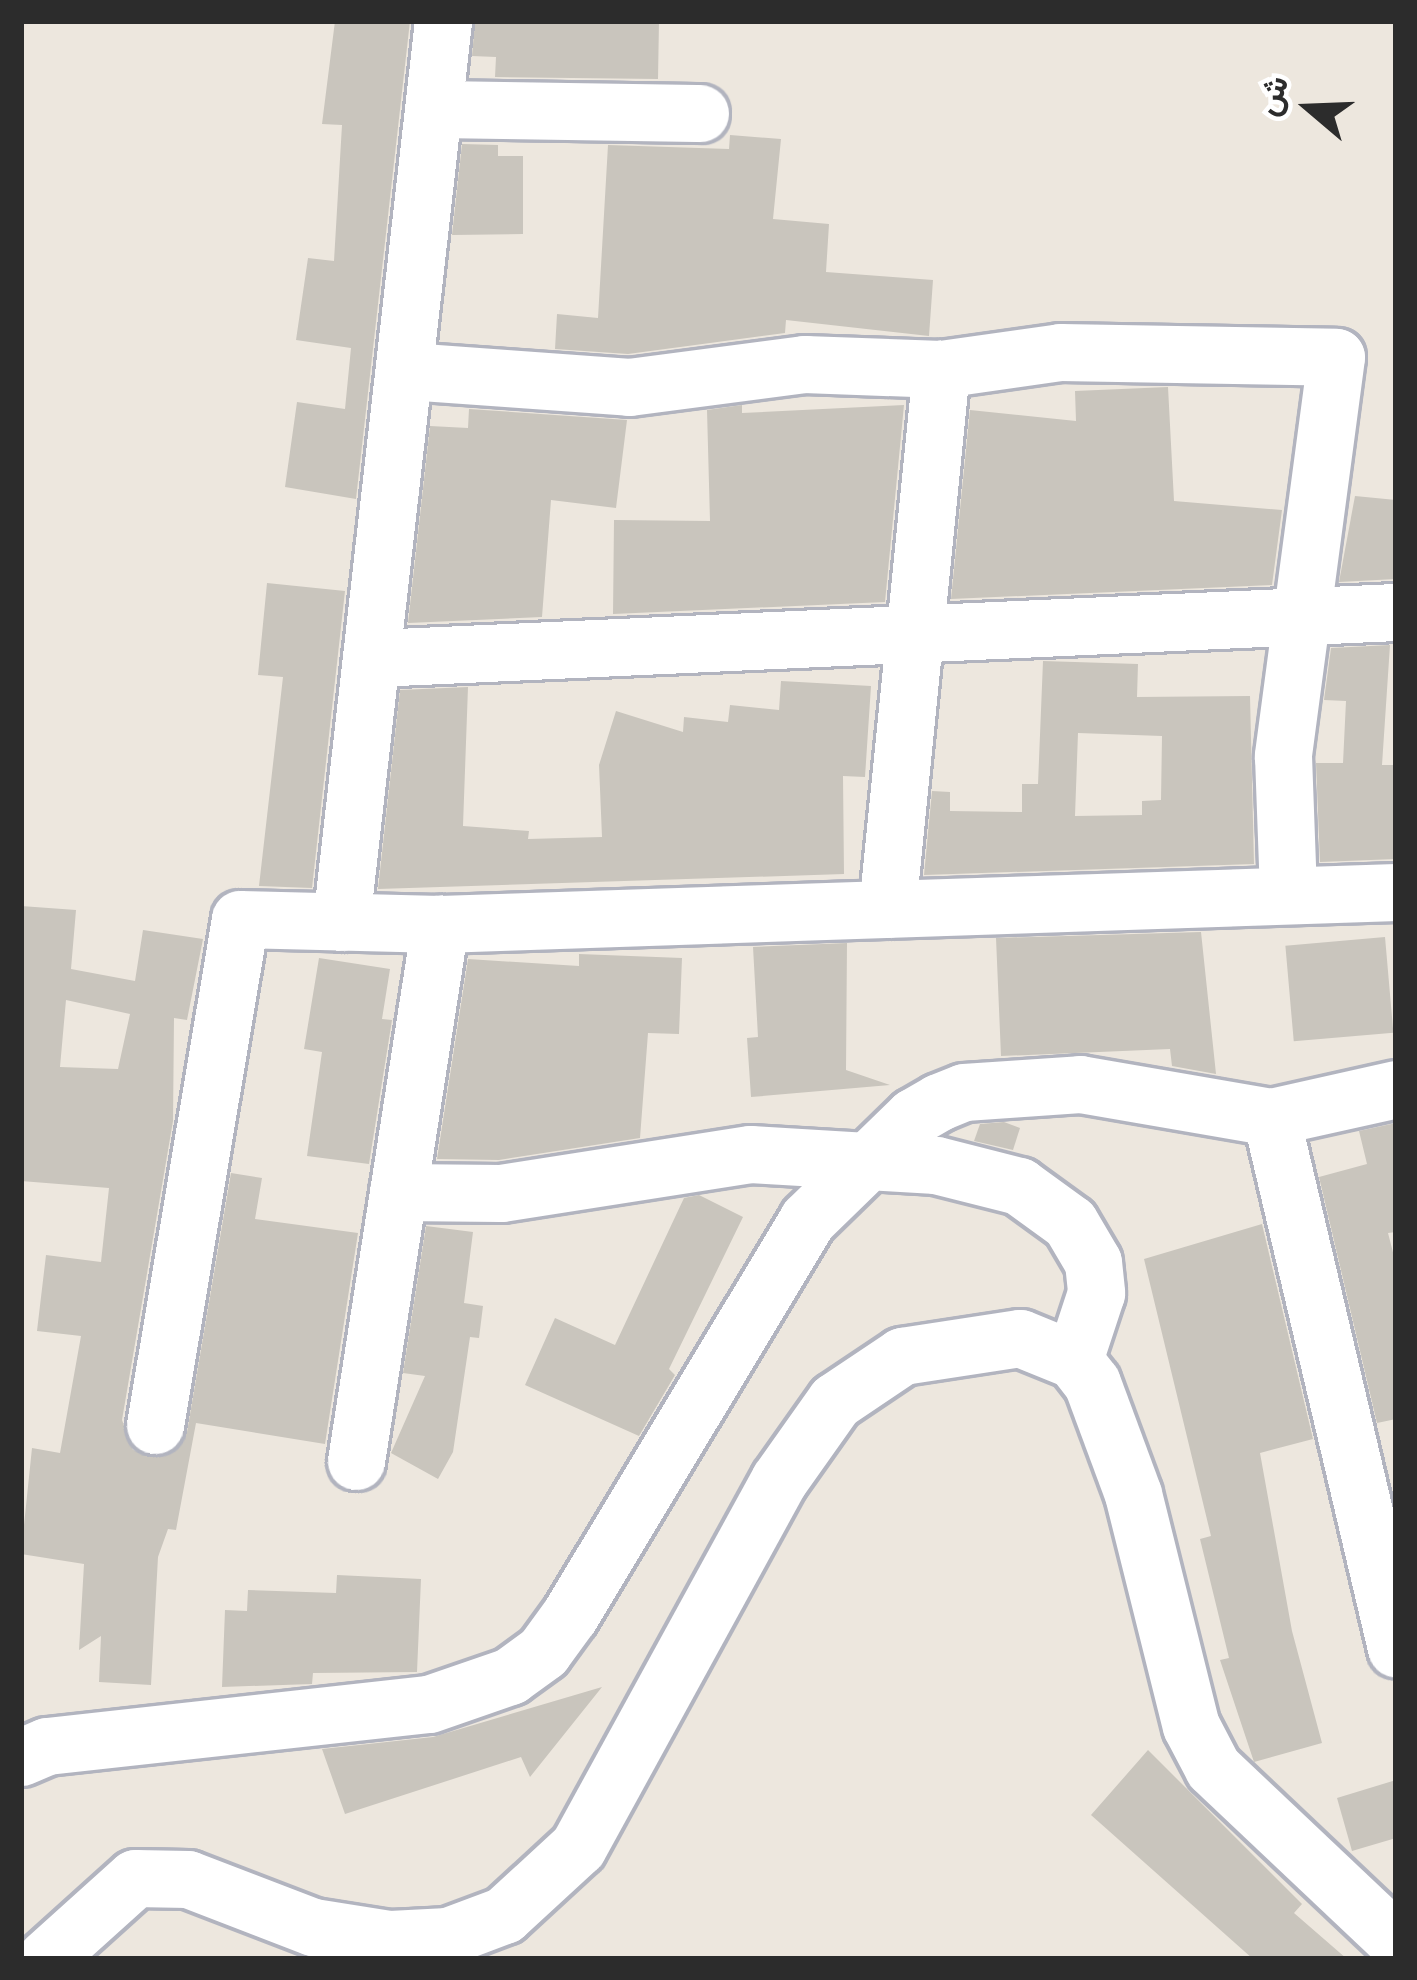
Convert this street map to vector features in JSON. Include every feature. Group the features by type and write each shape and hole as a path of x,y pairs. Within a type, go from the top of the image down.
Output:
{"street":[{"path":"341,922 408,370 442,21"},
{"path":"435,109 700,113"},
{"path":"408,370 628,387 804,364 941,368 1060,352 1336,357 1283,756 1288,892"},
{"path":"886,910 941,368"},
{"path":"375,658 912,639 1300,621 1396,612"},
{"path":"155,1425 240,919 440,924 1288,892 1396,892"},
{"path":"356,1461 440,924"},
{"path":"21,1757 69,1743 429,1704 510,1676 543,1652 570,1616 807,1220 876,1160 913,1118 939,1102 1004,1088 1080,1084 1271,1117 1396,1089"},
{"path":"1271,1117 1396,1648"},
{"path":"398,1192 501,1193 751,1154 876,1160 1019,1186 1070,1223 1093,1262 1132,1494 1191,1726 1213,1768 1396,1941"},
{"path":"1074,1360 1096,1293"},
{"path":"45,1959 135,1879 188,1879 314,1927 390,1939 448,1936 504,1915 578,1847 779,1480 835,1401 902,1356 960,1342 1020,1338 1074,1360 1092,1383 1132,1494"}],"building":[{"path":"335,21 410,21 356,499 285,487 297,402 345,409 351,348 296,340 308,258 334,261 342,125 322,124"},
{"path":"475,21 659,21 658,79 495,77 496,57 472,56"},
{"path":"730,135 781,139 773,219 829,224 826,272 933,280 929,336 786,320 785,333 628,354 555,349 557,314 598,318 608,145 729,149"},
{"path":"462,144 498,145 498,156 523,156 523,234 452,235"},
{"path":"1168,387 1174,501 1282,510 1272,585 951,599 970,410 1076,421 1075,391"},
{"path":"742,405 742,413 904,405 885,602 613,614 614,520 710,521 707,410"},
{"path":"469,409 627,420 616,508 551,500 542,617 408,623 430,426 468,428"},
{"path":"1355,496 1396,500 1396,579 1339,582"},
{"path":"267,583 345,591 312,888 259,886 283,677 258,675"},
{"path":"1390,645 1382,765 1396,765 1396,859 1320,862 1316,763 1343,763 1346,701 1324,700 1331,648"},
{"path":"1043,661 1138,664 1137,697 1250,696 1254,864 924,875 932,791 950,792 950,811 1022,812 1022,784 1038,784","holes":["1078,733 1162,736 1161,800 1142,801 1142,815 1075,816"]},
{"path":"781,681 871,686 865,777 843,776 844,874 378,889 400,690 468,687 463,826 529,831 528,839 602,837 599,765 616,711 683,732 684,717 728,722 730,705 779,710"},
{"path":"21,906 76,910 71,969 135,981 143,930 203,939 187,1020 174,1018 173,1121 122,1420 133,1450 165,1456 187,1432 231,1173 262,1178 255,1219 358,1233 325,1444 196,1423 176,1530 168,1529 158,1557 151,1685 99,1682 101,1636 79,1650 84,1564 21,1554 32,1448 60,1453 81,1336 37,1331 46,1255 101,1262 109,1188 21,1181","holes":["66,1000 130,1014 118,1069 60,1067"]},
{"path":"1201,932 1216,1074 1172,1066 1170,1049 1001,1056 996,938"},
{"path":"1385,937 1393,1033 1294,1041 1285,946"},
{"path":"847,943 846,1070 890,1085 751,1097 747,1038 758,1037 753,947"},
{"path":"579,954 682,958 679,1034 648,1033 640,1138 499,1160 437,1159 468,959 579,966"},
{"path":"319,958 390,969 382,1019 392,1020 369,1164 307,1156 322,1052 304,1049"},
{"path":"1004,1122 1020,1128 1013,1150 974,1141 980,1124"},
{"path":"1396,1123 1396,1232 1388,1233 1396,1264 1396,1419 1377,1423 1319,1177 1367,1164 1359,1131"},
{"path":"699,1195 743,1217 669,1369 675,1375 639,1436 525,1385 555,1318 615,1345 684,1198"},
{"path":"1262,1224 1313,1439 1260,1453 1292,1631 1322,1743 1254,1762 1220,1660 1229,1658 1200,1539 1211,1536 1144,1259"},
{"path":"426,1226 473,1232 464,1303 483,1306 479,1338 470,1337 453,1452 438,1479 391,1453 425,1376 403,1373"},
{"path":"337,1575 421,1579 417,1672 313,1673 312,1684 222,1687 225,1610 247,1611 248,1590 336,1593"},
{"path":"602,1687 530,1777 521,1757 345,1814 322,1749 433,1737"},
{"path":"1148,1750 1302,1904 1294,1913 1347,1959 1253,1959 1091,1815"},
{"path":"1396,1780 1396,1838 1352,1851 1337,1798"}]}
